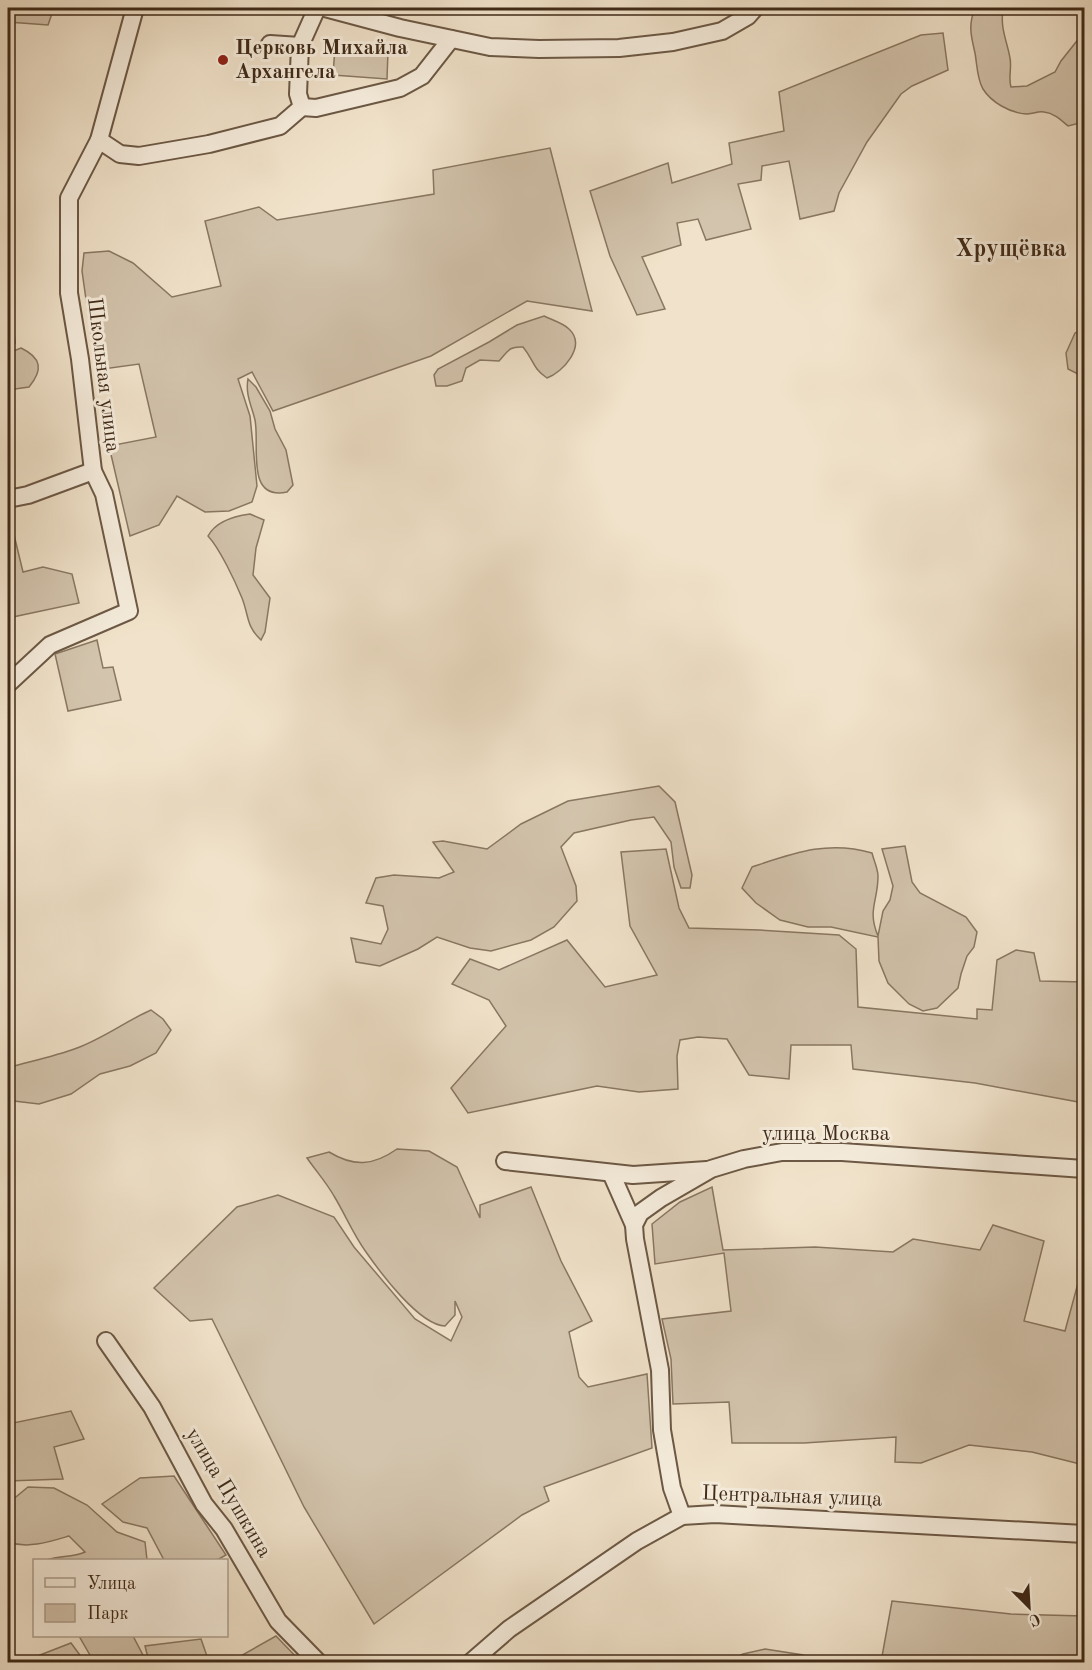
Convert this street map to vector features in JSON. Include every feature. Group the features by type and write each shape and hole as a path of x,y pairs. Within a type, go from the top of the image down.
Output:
{"street":[{"name":"Школьная улица","path":"8,684 50,645 129,612 104,494 93,471 80,359 69,294 69,198 99,140 135,8"},
{"path":"302,107 298,94 300,46 317,8"},
{"path":"325,8 452,39 490,46 539,49 619,48 673,42 722,31 748,16 755,8"},
{"path":"99,140 120,154 139,156 209,144 280,126 302,107 316,108 400,88 422,76 452,39"},
{"path":"270,44 300,46"},
{"path":"8,499 28,495 93,471"},
{"name":"улица Москва","path":"634,1225 640,1213 711,1169 744,1159 782,1152 822,1152 1084,1169"},
{"path":"505,1161 633,1175 711,1169"},
{"path":"611,1173 634,1225 660,1370 664,1441 672,1488 682,1516"},
{"name":"улица Пушкина","path":"106,1341 152,1407 204,1504 224,1528 278,1622 318,1662"},
{"name":"Центральная улица","path":"471,1662 509,1629 637,1540 682,1516 726,1515 1084,1534"}],"green space":[{"path":"8,8 54,8 48,25 8,22"},
{"path":"975,8 1007,8 1003,10 1002,23 1011,65 1011,87 1027,86 1055,72 1084,32 1084,122 1068,126 1048,113 1014,112 986,94 980,81 971,36 971,20"},
{"path":"943,33 948,70 912,86 901,94 867,142 839,193 834,211 800,219 789,161 762,166 761,180 738,184 751,229 706,240 698,219 677,223 681,245 642,257 665,309 637,315 610,256 590,191 668,163 672,183 732,164 729,143 784,131 779,92 921,35"},
{"path":"335,47 388,51 387,79 333,75"},
{"path":"550,148 592,311 527,301 431,356 273,411 252,372 238,379 250,416 257,486 252,502 229,511 205,512 177,496 159,525 130,536 109,446 156,437 139,364 96,370 82,271 84,253 109,251 133,263 172,297 221,286 205,221 259,207 277,220 434,194 433,170"},
{"path":"11,297 15,343 8,344 8,298"},
{"path":"544,316 561,323 574,336 575,343 571,358 553,375 547,378 536,367 523,347 515,347 499,361 480,360 466,368 462,381 447,386 436,386 434,375 438,369 517,325"},
{"path":"1084,329 1084,377 1068,369 1066,353 1075,333"},
{"path":"21,348 36,360 37,375 29,387 8,390 8,353"},
{"path":"248,379 256,387 270,411 275,429 286,450 293,485 287,492 274,493 265,488 260,480 257,469 255,420 248,395"},
{"path":"8,510 23,572 43,567 72,574 79,603 8,618"},
{"path":"250,514 264,520 256,548 253,575 270,598 265,632 261,640 250,625 242,598 227,566 208,536 221,523"},
{"path":"97,640 103,668 113,667 121,700 68,711 55,654"},
{"path":"659,786 675,802 692,875 690,888 681,888 674,867 671,842 654,817 631,820 574,833 561,847 576,886 577,901 554,927 531,940 491,951 470,948 437,937 418,949 380,966 356,962 351,938 381,944 388,929 383,906 366,903 376,878 394,875 439,878 454,872 433,842 443,841 487,849 521,824 568,801"},
{"path":"905,846 912,882 920,893 966,917 977,932 974,947 967,956 958,988 937,1008 923,1011 909,1004 888,983 879,961 878,937 831,927 808,927 780,920 756,903 742,888 752,867 797,853 841,848 872,853 878,873 873,919 878,936 883,911 890,900 893,886 882,849"},
{"path":"666,849 679,908 689,928 839,935 856,949 858,1007 977,1019 977,1009 992,1010 997,960 1016,950 1034,953 1040,981 1084,982 1084,1103 975,1083 853,1069 851,1045 791,1045 789,1079 749,1075 727,1039 698,1037 680,1040 677,1056 678,1089 639,1092 597,1086 468,1113 451,1088 506,1026 489,1000 452,984 470,959 499,970 567,940 605,987 657,975 630,926 621,852"},
{"path":"151,1010 163,1019 171,1030 156,1053 130,1066 100,1074 71,1094 39,1104 14,1101 8,1096 10,1067 77,1048"},
{"path":"397,1149 429,1151 457,1167 480,1218 480,1205 531,1187 561,1261 592,1321 569,1332 579,1377 588,1387 647,1374 652,1448 544,1487 549,1501 522,1515 374,1624 304,1507 212,1319 190,1321 154,1288 237,1207 278,1195 334,1217 354,1247 415,1319 451,1341 462,1317 455,1301 455,1315 445,1326 424,1317 412,1307 390,1284 366,1252 331,1191 307,1158 329,1152 347,1160 363,1162 380,1159"},
{"path":"712,1187 723,1250 815,1247 893,1252 913,1239 980,1250 993,1225 1044,1241 1024,1321 1065,1331 1084,1261 1084,1465 1032,1452 969,1445 921,1463 895,1462 896,1437 804,1443 732,1443 729,1402 673,1404 671,1359 662,1319 731,1311 724,1253 655,1264 652,1224 680,1202"},
{"path":"71,1411 84,1439 54,1447 63,1479 8,1481 8,1424"},
{"path":"174,1476 226,1555 219,1559 163,1559 147,1528 123,1522 102,1504 140,1478"},
{"path":"28,1487 54,1488 87,1505 117,1532 145,1542 147,1559 50,1559 85,1552 69,1536 31,1545 8,1542 8,1500 11,1501"},
{"path":"892,1601 1011,1614 1084,1616 1084,1662 881,1662"},
{"path":"276,1636 301,1662 230,1662"},
{"path":"80,1637 134,1637 145,1659 143,1662 94,1662"},
{"path":"201,1639 209,1662 149,1662 145,1646"},
{"path":"71,1643 85,1662 22,1662"},
{"path":"765,1649 803,1655 802,1662 726,1662 743,1654"}],"place":[{"name":"Церковь Михайла Архангела","path":"223,60"}],"district":[{"name":"Хрущёвка","path":"1011,250"}]}
